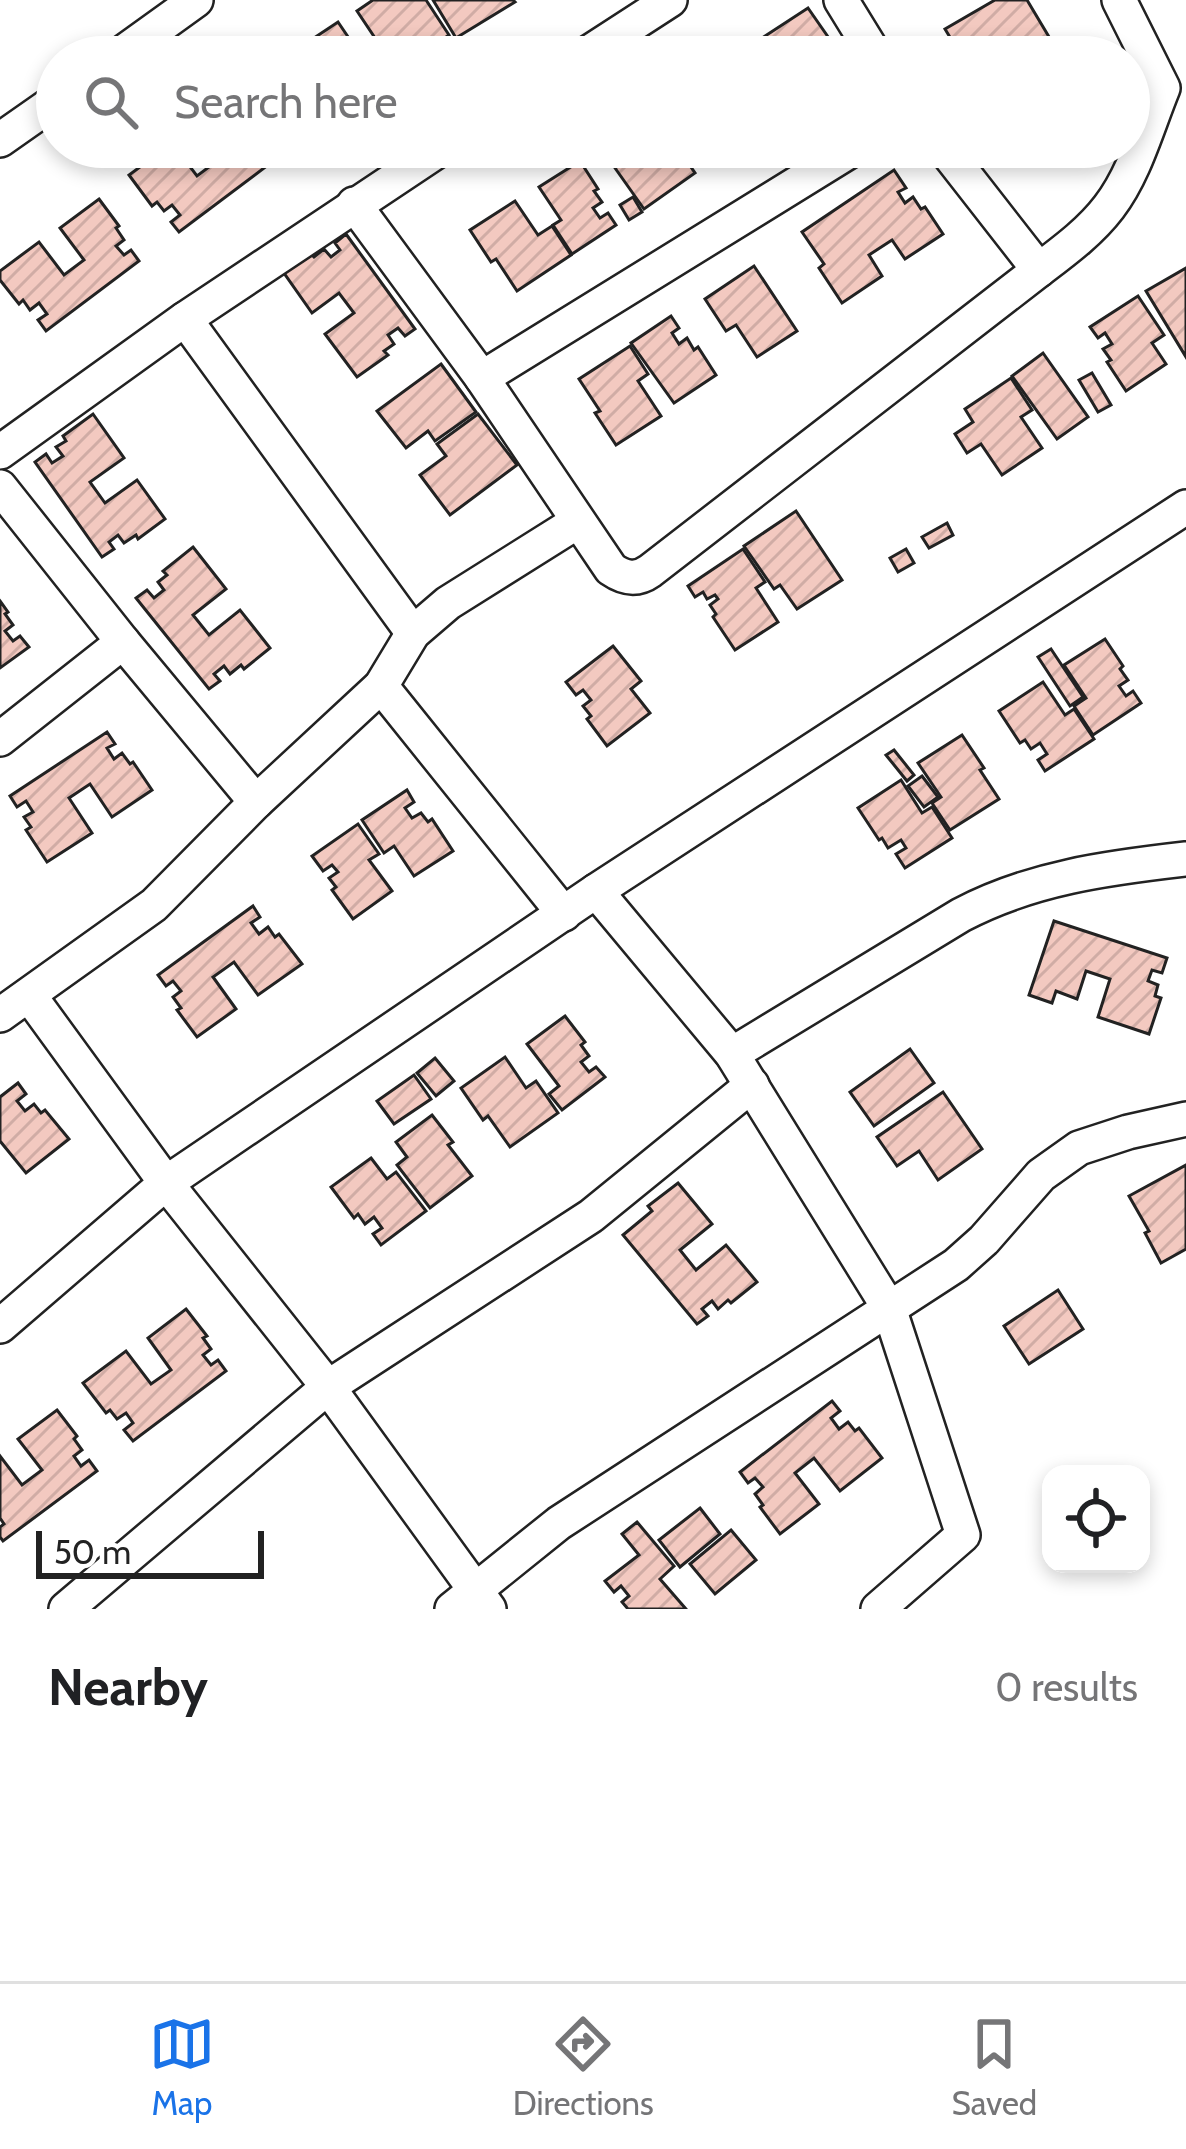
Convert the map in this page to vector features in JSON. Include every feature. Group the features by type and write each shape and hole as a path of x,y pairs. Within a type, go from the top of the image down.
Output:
{"street":[{"path":"146,36 196,0"},
{"path":"614,36 670,0"},
{"path":"841,0 863,36"},
{"path":"1119,0 1137,36"},
{"path":"1150,62 1163,88 1150,120"},
{"path":"0,140 36,115"},
{"path":"0,452 185,319 411,168"},
{"path":"482,378 822,168"},
{"path":"960,168 1040,270"},
{"path":"354,205 482,378 610,569 629,578 644,575 1040,270 1110,206 1131,168"},
{"path":"185,319 413,634"},
{"path":"0,487 256,802"},
{"path":"0,1326 166,1183 596,891 1186,507"},
{"path":"0,1015 154,904 381,686 413,634 448,602 577,522"},
{"path":"0,739 123,642"},
{"path":"381,686 564,914"},
{"path":"732,1054 996,896 1036,883 1186,859"},
{"path":"596,891 732,1054 889,1308 963,1535 878,1609"},
{"path":"29,995 166,1183 328,1388 472,1603 559,1523 956,1265 1041,1175 1078,1148 1186,1118"},
{"path":"66,1609 328,1388 591,1216 752,1085"}],"building":[{"path":"373,0 426,0 449,35 374,36 357,11"},
{"path":"433,0 515,2 459,36 455,36"},
{"path":"995,0 1027,0 1048,36 949,36 945,29"},
{"path":"808,8 827,36 765,36"},
{"path":"338,22 347,36 317,36"},
{"path":"138,168 191,168 197,176 208,168 264,168 179,232 171,222 180,215 172,205 164,211 157,202 152,206 129,175"},
{"path":"569,168 584,168 602,202 593,208 600,218 608,213 616,225 572,254 553,225 561,220 539,187"},
{"path":"615,168 692,168 695,173 644,209"},
{"path":"894,170 906,188 898,192 905,203 913,197 943,234 905,259 892,240 869,255 882,276 842,303 802,232"},
{"path":"633,197 642,212 629,220 620,205"},
{"path":"99,199 119,226 124,240 116,246 124,255 131,250 139,261 46,331 38,320 47,314 39,303 30,310 23,300 19,304 0,280 0,271 39,242 64,275 84,260 60,228"},
{"path":"515,201 538,235 552,226 571,255 517,291 470,230"},
{"path":"346,234 415,329 405,336 398,328 388,335 394,344 384,351 388,355 357,377 325,334 354,313 339,293 312,313 284,273 324,249 331,257 340,250 335,243"},
{"path":"754,266 797,331 757,357 736,325 726,331 705,299"},
{"path":"1186,268 1186,357 1146,291"},
{"path":"1138,296 1164,335 1152,343 1166,364 1126,391 1103,349 1112,344 1105,333 1098,338 1090,327"},
{"path":"671,316 679,328 672,333 679,344 687,338 694,350 698,347 716,375 674,403 631,343"},
{"path":"630,346 648,374 638,381 661,416 616,445 579,379"},
{"path":"1043,353 1088,417 1057,439 1012,376"},
{"path":"441,364 476,412 435,441 428,431 406,448 377,411"},
{"path":"1092,373 1111,405 1098,412 1079,380"},
{"path":"1011,378 1032,410 1021,417 1042,448 1002,475 981,444 967,453 955,434 973,422 965,409"},
{"path":"93,414 124,458 90,482 105,503 137,480 165,519 138,539 136,535 124,543 118,535 109,542 114,549 102,557 35,462 46,454 52,463 63,456 56,447 66,441 63,436"},
{"path":"478,414 517,465 450,515 420,475 446,456 437,444"},
{"path":"796,511 842,580 797,609 780,585 774,589 744,546"},
{"path":"947,523 953,535 929,548 922,537"},
{"path":"193,547 226,589 193,615 209,635 240,610 270,648 244,669 241,665 230,674 224,666 214,674 220,681 209,689 136,598 147,590 154,598 164,590 158,582 167,575 163,571"},
{"path":"743,549 765,582 756,588 778,622 735,650 713,617 716,614 710,605 718,599 715,595 707,599 703,592 695,597 688,586"},
{"path":"906,549 914,563 898,572 890,558"},
{"path":"0,601 13,625 5,631 13,641 20,636 29,647 0,668"},
{"path":"1105,639 1128,680 1119,686 1126,696 1133,691 1141,703 1093,735 1074,706 1086,698 1064,665"},
{"path":"613,646 641,681 631,689 650,713 607,746 587,719 591,716 583,706 591,700 583,690 576,695 566,682"},
{"path":"1051,649 1083,697 1070,706 1038,657"},
{"path":"1043,682 1065,715 1074,709 1094,739 1045,771 1038,760 1047,754 1040,743 1031,749 1025,740 1020,743 999,711"},
{"path":"107,732 115,744 107,748 114,759 122,753 152,790 112,817 90,784 69,798 92,833 47,862 26,830 31,827 24,817 33,812 26,801 17,807 10,796"},
{"path":"962,735 999,799 950,830 932,803 941,797 918,763"},
{"path":"894,750 914,775 907,781 886,755"},
{"path":"922,776 938,797 924,807 908,786"},
{"path":"901,780 922,813 932,807 952,838 905,868 896,854 906,848 901,840 888,848 858,808"},
{"path":"407,790 414,802 405,808 412,818 421,813 428,822 432,819 453,851 414,876 394,846 384,853 362,820"},
{"path":"358,824 379,854 369,860 392,891 353,919 332,890 336,887 329,878 338,872 332,865 323,871 312,856"},
{"path":"253,906 260,917 251,923 259,934 268,927 275,937 279,934 302,964 258,995 234,962 213,977 236,1009 197,1037 177,1010 181,1008 173,997 181,991 173,981 166,986 158,975"},
{"path":"1054,921 1167,958 1162,973 1152,970 1148,981 1158,985 1155,996 1161,998 1149,1034 1098,1017 1110,979 1086,971 1077,999 1056,991 1052,1003 1029,995"},
{"path":"565,1016 585,1042 581,1045 589,1056 581,1062 589,1072 596,1067 605,1077 562,1110 549,1094 559,1086 527,1044"},
{"path":"910,1049 934,1083 874,1126 850,1092"},
{"path":"505,1057 526,1088 536,1081 558,1113 510,1147 461,1088"},
{"path":"435,1058 454,1081 436,1096 417,1073"},
{"path":"414,1075 431,1099 394,1124 377,1101"},
{"path":"18,1083 26,1094 17,1101 25,1111 34,1104 41,1113 45,1110 69,1139 26,1173 0,1141 0,1097"},
{"path":"943,1092 982,1149 938,1180 919,1151 897,1166 877,1137"},
{"path":"432,1115 472,1176 430,1208 397,1165 407,1157 396,1142"},
{"path":"371,1158 387,1179 396,1172 426,1211 381,1245 373,1234 382,1228 374,1217 365,1224 358,1214 354,1218 331,1187"},
{"path":"1186,1165 1186,1249 1161,1263 1129,1196"},
{"path":"678,1183 712,1224 680,1250 696,1270 726,1245 757,1282 718,1309 712,1301 702,1309 708,1316 697,1324 623,1235 652,1211 648,1206"},
{"path":"1058,1290 1083,1329 1029,1364 1004,1326"},
{"path":"186,1309 207,1336 203,1338 211,1349 203,1355 211,1365 218,1360 226,1371 133,1441 124,1430 133,1423 126,1413 117,1419 110,1410 106,1413 83,1383 126,1351 151,1384 171,1370 148,1338"},
{"path":"832,1401 840,1411 831,1418 839,1429 848,1422 855,1431 859,1428 882,1458 840,1491 814,1458 795,1473 819,1504 780,1534 755,1494 763,1487 755,1478 748,1483 740,1472"},
{"path":"57,1410 77,1436 74,1439 82,1450 74,1456 81,1466 89,1460 97,1471 3,1541 0,1456 22,1485 42,1470 18,1439"},
{"path":"700,1508 720,1534 680,1567 659,1540"},
{"path":"637,1522 674,1566 660,1579 686,1609 628,1609 622,1602 629,1596 621,1586 614,1592 605,1581 639,1555 622,1534"},
{"path":"731,1530 756,1560 715,1594 690,1564"}]}
